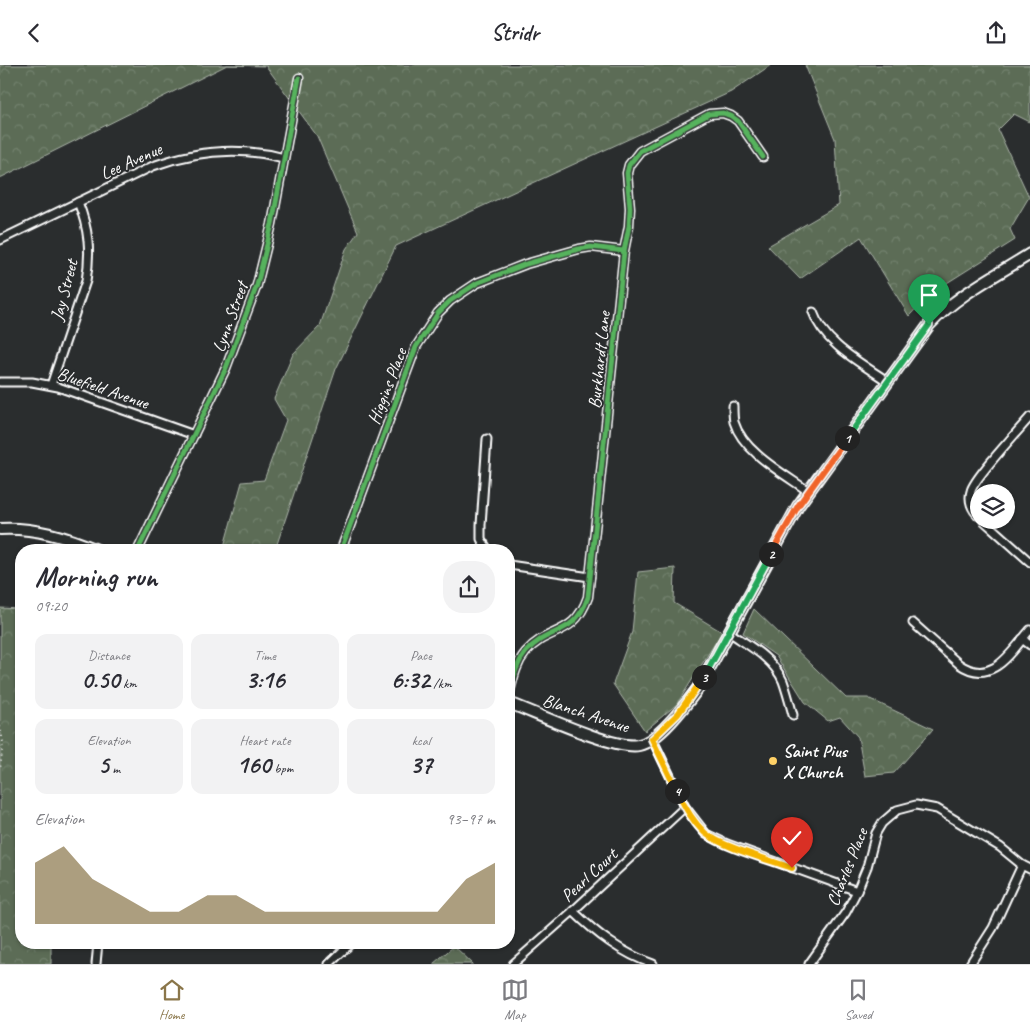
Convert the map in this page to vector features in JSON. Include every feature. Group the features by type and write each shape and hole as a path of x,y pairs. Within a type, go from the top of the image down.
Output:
{"main road":[{"path":"652,739 678,714 699,687 798,506 929,325 943,310 1030,254"},
{"path":"0,529 28,530 53,534 80,544"},
{"name":"Blanch Avenue","path":"515,705 619,744 640,745 652,739"}],"street":[{"name":"Lynn Street","path":"141,544 226,368 257,285 272,224 299,78"},
{"name":"Burkhardt Lane","path":"515,670 526,652 544,638 563,630 579,616 588,597 624,251 629,227 630,208 627,173 629,165 640,151 709,114 722,113 731,115 738,121 763,157"},
{"name":"Lee Avenue","path":"0,240 153,165 192,154 233,150 284,158"},
{"name":"Jay Street","path":"51,385 86,281 89,265 88,233 78,202"},
{"name":"Higgins Place","path":"343,544 416,347 438,313 450,301 477,283 526,264 591,247 624,251"},
{"path":"812,313 817,324 829,337 887,381"},
{"name":"Bluefield Avenue","path":"0,382 32,382 51,385 194,435"},
{"path":"733,406 734,421 741,437 765,460 808,491"},
{"path":"974,484 1030,417"},
{"path":"484,544 481,539 481,525 486,439"},
{"path":"993,529 1030,561"},
{"path":"515,566 590,577"},
{"path":"913,623 959,664 975,672 992,670 1000,664 1030,630"},
{"path":"729,632 762,655 776,669 783,681 794,715"},
{"path":"1022,639 1030,645"},
{"path":"652,739 684,807 706,834 727,845 857,891"},
{"name":"Charles Place","path":"809,964 837,925 857,891 879,828 888,817 907,806 928,806 937,809 1000,847 1022,865 1030,869"},
{"name":"Pearl Court","path":"513,964 684,807"},
{"path":"970,964 993,928 1022,865"},
{"path":"572,911 613,945 653,964"},
{"path":"96,964 97,949"},
{"path":"329,964 345,949"}],"path":[{"path":"0,727 3,741 0,769"}],"green space":[{"path":"0,65 227,65 0,178"},
{"path":"227,65 771,65 731,92 396,246 336,369 277,544 225,544 242,482 264,480 286,420 274,399 293,354 320,326 346,249 358,232 317,136 266,66"},
{"path":"805,65 1030,65 1030,122 1014,114 998,130 1029,197 1010,229 1015,240 931,293 909,316 861,237 800,279 768,246 839,205 835,139"},
{"path":"675,568 674,603 722,632 677,704 645,731 613,684 632,632 638,572"},
{"path":"0,608 15,609 15,949 51,949 51,964 0,964"},
{"path":"754,609 846,698 868,698 933,729 894,773 865,776 858,737 840,717 828,721 805,702 776,656 743,633"},
{"path":"450,949 457,949 473,964 433,964"}],"cycle path":[{"path":"141,544 226,368 257,285 272,224 299,78"},
{"path":"515,672 522,657 534,644 568,626 576,619 588,597 624,251 629,226 630,208 627,173 629,165 640,151 709,114 723,113 738,121 763,157"},
{"path":"343,544 416,347 438,313 450,301 477,283 526,264 591,247 624,251"}],"place":[{"name":"Saint Pius X Church","path":"773,761"}],"route":[{"path":"792,868 727,845 706,834 684,807 652,739 678,714 699,687 798,506 929,325"}]}
